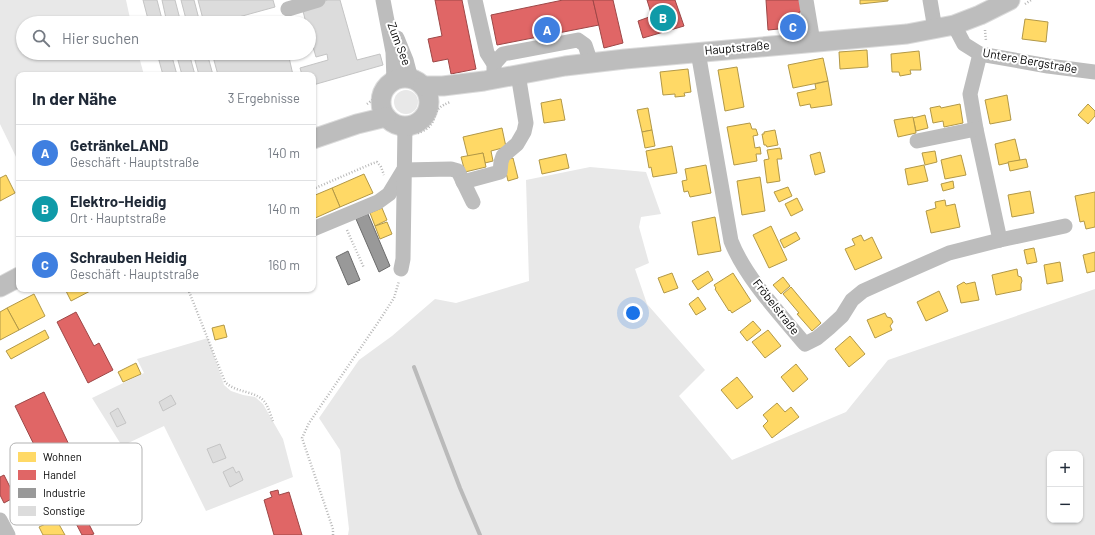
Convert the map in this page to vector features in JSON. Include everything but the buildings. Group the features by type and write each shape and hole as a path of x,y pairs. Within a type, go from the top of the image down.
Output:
{"main road":[{"name":"Hauptstraße","path":"408,86 491,75 518,74 591,63 907,34 954,25 1016,3"},
{"path":"408,86 427,113 410,130 394,123 384,109 382,96 386,87 408,86"},
{"path":"316,137 384,109"},
{"path":"0,287 16,279"}],"street":[{"path":"288,9 318,0"},
{"path":"475,0 491,75"},
{"path":"806,0 813,42"},
{"path":"930,0 935,29"},
{"name":"Zum See","path":"384,5 406,60 408,86"},
{"name":"Untere Bergstraße","path":"954,25 964,44 1048,66 1095,72"},
{"path":"491,75 503,54 578,40 585,46 591,63"},
{"path":"983,49 970,94 1000,240"},
{"name":"Fröbelstraße","path":"698,52 732,241 737,256 773,306 805,344 817,338 830,328 842,316 852,300 863,291 949,254 1000,240 1064,226"},
{"path":"463,182 500,172 503,156 517,144 524,132 526,123 518,74"},
{"path":"917,142 976,129"},
{"path":"401,269 403,259 404,170 410,130"},
{"path":"404,170 451,169 458,171 473,202"},
{"path":"316,228 378,202 388,194 404,170"},
{"path":"0,520 8,535"}],"path":[{"path":"1016,3 1031,0"},
{"path":"983,49 984,26"},
{"path":"363,106 375,98 380,86 408,86"},
{"path":"410,130 429,127 439,107 452,101"},
{"path":"316,188 377,162 381,167 386,181 392,189"},
{"path":"344,216 344,225 364,268"},
{"path":"333,535 333,529 302,438 309,423 378,324 394,298 400,279 401,269"},
{"path":"189,292 225,382 230,388 253,394 265,403 273,422"}],"shaded area":[{"path":"0,0 126,0 129,16 16,16 16,60 140,60 143,72 16,72 16,157 0,124"},
{"path":"406,90 411,91 417,97 417,107 411,113 406,114 401,113 395,107 394,102 395,97 401,91"},
{"path":"590,167 646,172 661,214 641,217 639,227 649,263 635,269 647,304 705,370 679,396 732,460 846,412 888,360 1095,289 1095,535 348,535 349,529 340,450 319,418 359,360 392,336 435,299 456,303 529,281 526,180"},
{"path":"208,338 224,385 231,391 255,397 263,404 283,439 293,477 206,511 164,426 128,443 120,443 92,398 144,373 137,359"}],"waterway":[{"path":"414,367 460,488 480,535"}],"place":[{"name":"Elektro-Heidig","path":"663,18"},
{"name":"Schrauben Heidig","path":"793,27"},
{"name":"GetränkeLAND","path":"547,30"}]}
